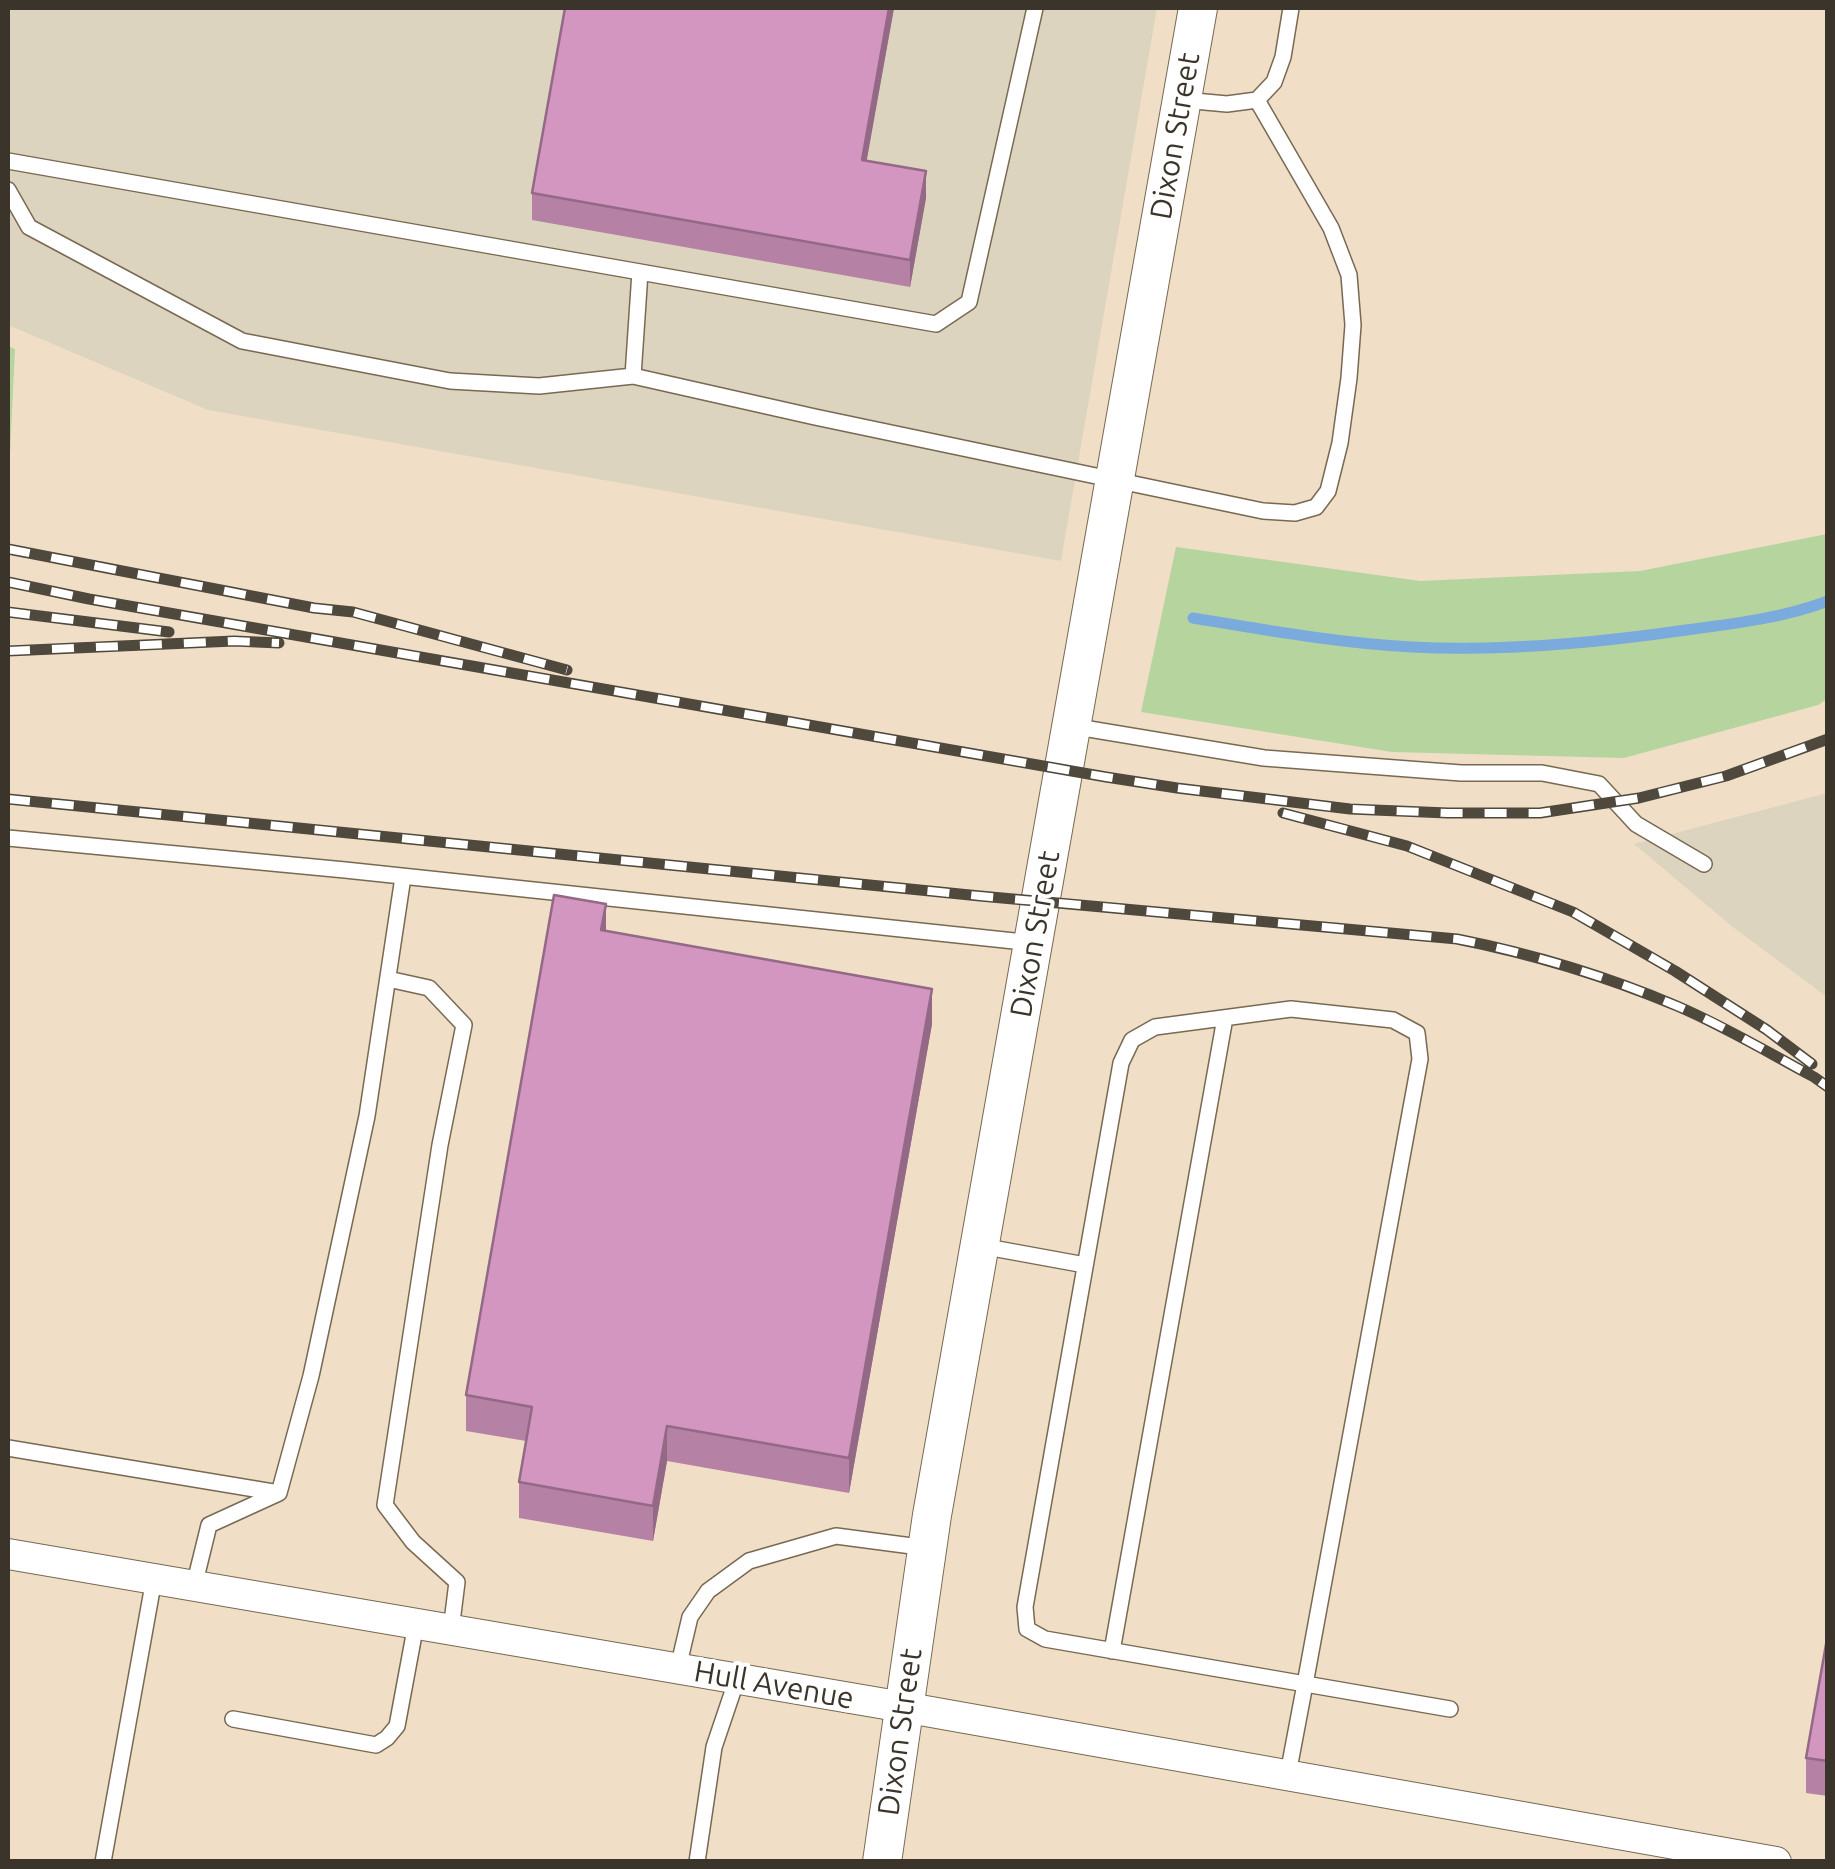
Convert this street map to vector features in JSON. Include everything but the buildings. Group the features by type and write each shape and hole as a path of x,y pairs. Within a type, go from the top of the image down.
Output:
{"street":[{"name":"Dixon Street","path":"882,1862 927,1548 1198,8"},
{"name":"Hull Avenue","path":"8,1554 1776,1862"}],"lane":[{"path":"8,161 936,324 970,302 1034,8"},
{"path":"1182,100 1227,104 1257,100 1274,82 1283,57 1291,8"},
{"path":"8,190 29,227 242,341 450,381 539,386 634,376 1263,511 1295,513 1316,507 1328,491 1340,443 1353,326 1349,274 1331,228 1257,100"},
{"path":"634,376 640,272"},
{"path":"1071,726 1264,758 1461,773 1542,772 1599,784 1636,824 1704,864"},
{"path":"8,838 1033,944"},
{"path":"279,1493 311,1376 367,1116 404,877"},
{"path":"388,979 429,988 464,1025 440,1145 385,1505 413,1542 457,1582 451,1630"},
{"path":"1288,1774 1305,1684 1420,1059 1417,1033 1393,1020 1291,1009 1155,1026 1132,1040 1121,1063 1026,1608 1027,1628 1044,1639 1112,1651 1305,1684 1450,1709"},
{"path":"1112,1651 1225,1018"},
{"path":"979,1246 1085,1265"},
{"path":"8,1448 279,1493"},
{"path":"194,1586 209,1524 279,1493"},
{"path":"678,1668 690,1617 708,1591 749,1560 836,1536 927,1548"},
{"path":"103,1862 154,1579"},
{"path":"234,1719 376,1745 397,1726 416,1624"},
{"path":"697,1862 714,1747 737,1679"}],"shaded area":[{"path":"8,8 1157,8 1061,561 208,410 8,325"},
{"path":"1827,793 1827,997 1734,928 1634,844"}],"green space":[{"path":"8,346 15,349 8,497"},
{"path":"1827,534 1827,699 1818,705 1624,758 1392,752 1141,712 1176,547 1420,581 1640,571"}],"waterway":[{"path":"1193,618 1357,642 1481,648 1584,642 1722,625 1776,616 1828,601"}],"railway":[{"path":"8,549 314,608 353,612 567,670"},
{"path":"8,582 1106,777 1350,809 1540,813 1639,798 1726,776 1828,739"},
{"path":"8,612 169,632"},
{"path":"8,651 234,641 279,643"},
{"path":"8,799 980,896 1457,939 1569,967 1650,995 1729,1031 1828,1087"},
{"path":"1283,813 1407,846 1573,912 1675,971 1812,1064"}]}
